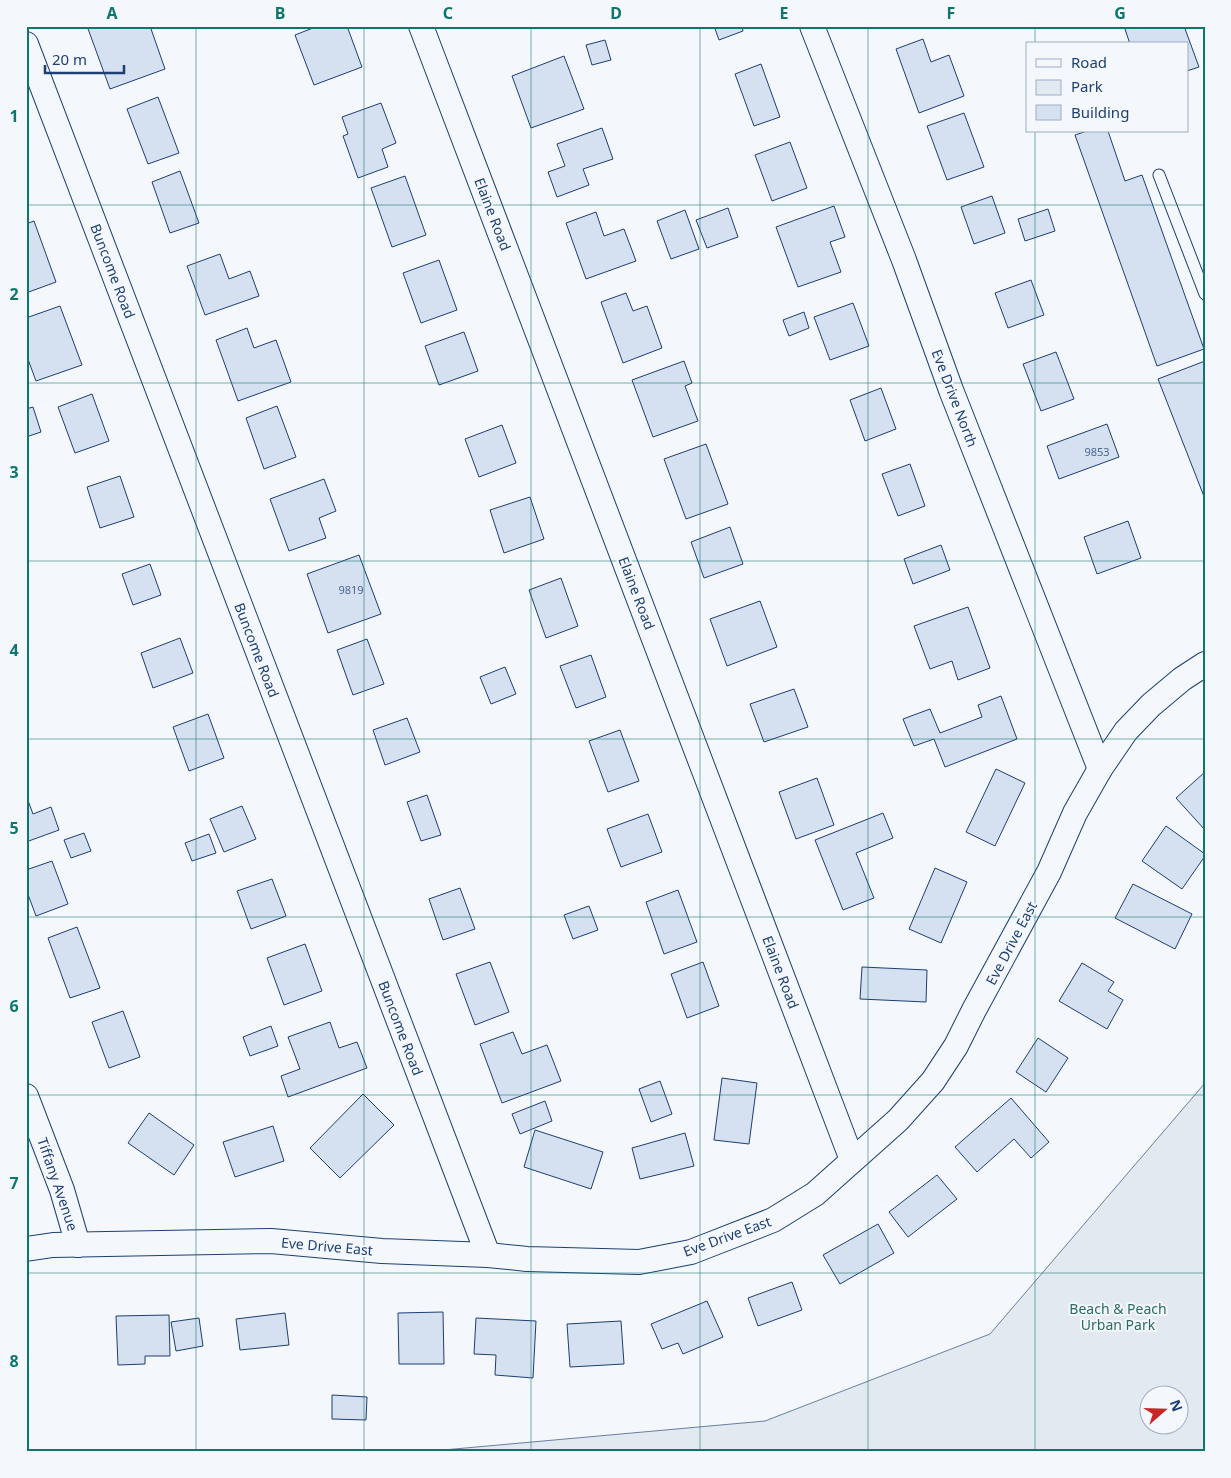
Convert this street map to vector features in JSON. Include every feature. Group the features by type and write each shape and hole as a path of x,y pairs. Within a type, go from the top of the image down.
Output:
{"street":[{"name":"Elaine Road","path":"421,26 852,1160"},
{"name":"Eve Drive North","path":"812,26 904,260 951,390 1100,769"},
{"name":"Buncome Road","path":"26,44 488,1255"},
{"name":"Eve Drive East","path":"26,1249 78,1245 271,1241 382,1251 488,1255 526,1259 639,1262 691,1252 773,1220 814,1194 898,1120 933,1081 956,1046 988,987 1049,872 1075,813 1100,769 1126,731 1151,705 1182,679 1205,664"},
{"name":"Tiffany Avenue","path":"26,1096 62,1190 78,1245"}],"lane":[{"path":"1159,175 1205,294"}],"green space":[{"name":"Beach & Peach Urban Park","path":"1205,1083 1205,1452 421,1452 765,1421 990,1334"}],"building":[{"path":"87,26 150,26 165,69 110,89"},
{"path":"318,26 347,26 362,67 314,85 295,35"},
{"path":"714,26 742,26 743,31 719,40"},
{"path":"1124,26 1184,26 1199,67 1188,71 1188,42 1129,42"},
{"path":"923,39 931,62 949,55 964,96 919,113 896,49"},
{"path":"605,40 611,60 592,65 586,45"},
{"path":"564,56 584,109 531,128 512,76"},
{"path":"761,64 780,117 754,126 735,74"},
{"path":"158,97 179,153 148,164 127,109"},
{"path":"381,103 396,143 382,149 388,167 358,178 343,136 348,134 342,117"},
{"path":"964,113 984,167 947,180 927,126"},
{"path":"602,128 613,159 583,169 589,185 557,197 548,172 565,166 557,144"},
{"path":"1084,132 1108,132 1125,181 1142,175 1204,349 1157,366 1075,135"},
{"path":"790,142 807,188 772,201 755,155"},
{"path":"180,171 199,223 170,233 152,182"},
{"path":"405,176 426,235 392,247 371,188"},
{"path":"992,196 1005,233 974,244 961,207"},
{"path":"834,206 845,237 830,242 841,272 798,287 776,227"},
{"path":"728,208 738,237 707,248 696,220"},
{"path":"1048,209 1055,231 1025,241 1018,219"},
{"path":"685,210 699,249 671,259 657,221"},
{"path":"596,212 604,236 624,229 636,261 586,279 566,223"},
{"path":"34,221 56,282 26,293 26,224"},
{"path":"220,254 229,279 250,271 259,296 205,315 187,266"},
{"path":"439,260 457,310 421,323 403,273"},
{"path":"1031,280 1044,315 1008,328 995,293"},
{"path":"626,293 633,311 647,306 662,348 623,363 601,302"},
{"path":"853,303 869,346 830,360 814,317"},
{"path":"60,306 82,365 36,381 26,354 26,318"},
{"path":"804,312 809,328 789,336 783,320"},
{"path":"247,328 254,348 276,340 291,382 238,401 216,340"},
{"path":"464,332 478,371 439,385 425,346"},
{"path":"1056,352 1074,399 1041,411 1023,364"},
{"path":"684,361 692,383 685,386 698,421 653,437 632,380"},
{"path":"1205,361 1205,499 1158,379"},
{"path":"881,388 896,429 865,441 850,400"},
{"path":"92,394 109,441 75,453 58,407"},
{"path":"277,406 296,457 264,469 246,418"},
{"path":"33,407 41,432 26,437 26,409"},
{"path":"1107,424 1119,457 1059,479 1047,446"},
{"path":"502,425 516,463 479,477 465,439"},
{"path":"706,444 728,504 686,519 664,459"},
{"path":"910,464 925,506 898,516 882,474"},
{"path":"120,476 134,517 100,528 87,487"},
{"path":"324,479 336,511 319,518 326,538 289,551 270,499"},
{"path":"530,497 544,539 504,553 490,510"},
{"path":"1128,521 1141,558 1097,574 1084,537"},
{"path":"730,527 743,564 704,578 691,542"},
{"path":"941,545 950,570 913,584 904,559"},
{"path":"359,555 381,614 328,633 307,574"},
{"path":"150,564 161,595 133,605 122,574"},
{"path":"561,578 578,626 546,638 529,590"},
{"path":"760,601 777,647 727,666 710,619"},
{"path":"968,607 990,668 958,680 952,661 930,669 914,626"},
{"path":"180,638 193,673 153,688 141,653"},
{"path":"367,639 384,684 353,695 337,650"},
{"path":"591,655 606,697 576,708 560,666"},
{"path":"505,667 516,694 491,704 480,677"},
{"path":"794,689 808,727 764,742 750,704"},
{"path":"1001,696 1017,739 945,767 934,739 914,746 903,719 930,709 940,733 982,717 978,705"},
{"path":"208,714 224,758 189,771 173,727"},
{"path":"407,718 420,752 385,765 373,730"},
{"path":"620,730 639,781 608,792 589,741"},
{"path":"996,769 1025,783 995,846 966,832"},
{"path":"1205,772 1205,830 1176,798"},
{"path":"817,778 834,825 796,839 779,792"},
{"path":"26,795 33,814 51,807 59,830 26,842"},
{"path":"427,795 441,835 421,841 407,802"},
{"path":"242,806 256,839 224,852 210,819"},
{"path":"883,813 893,838 856,853 874,898 843,910 815,840"},
{"path":"648,814 662,852 621,867 607,829"},
{"path":"1166,826 1205,854 1182,889 1142,861"},
{"path":"84,833 91,851 71,858 64,840"},
{"path":"209,834 216,853 192,861 185,843"},
{"path":"52,861 68,904 36,916 26,889 26,870"},
{"path":"935,868 967,882 941,943 909,929"},
{"path":"272,879 286,916 251,929 237,891"},
{"path":"1133,884 1192,914 1175,949 1115,918"},
{"path":"460,888 475,929 443,940 429,899"},
{"path":"678,890 697,942 664,954 646,902"},
{"path":"589,906 598,930 573,939 564,915"},
{"path":"77,927 100,988 70,998 48,938"},
{"path":"305,944 322,991 284,1005 267,958"},
{"path":"490,962 509,1012 475,1025 456,974"},
{"path":"703,962 719,1006 687,1018 671,974"},
{"path":"1082,963 1114,982 1108,991 1123,1000 1107,1029 1059,1001"},
{"path":"862,967 927,970 926,1002 860,999"},
{"path":"123,1011 140,1057 109,1068 92,1022"},
{"path":"330,1022 339,1048 357,1042 367,1068 288,1097 281,1076 300,1069 288,1037"},
{"path":"271,1026 278,1046 250,1056 243,1037"},
{"path":"513,1032 522,1054 547,1045 561,1081 502,1103 480,1044"},
{"path":"1038,1038 1068,1058 1046,1092 1016,1072"},
{"path":"722,1078 757,1083 749,1144 714,1140"},
{"path":"660,1081 672,1114 651,1122 639,1089"},
{"path":"363,1094 394,1125 340,1178 310,1148"},
{"path":"1011,1098 1049,1142 1031,1158 1014,1139 977,1172 955,1147"},
{"path":"545,1101 552,1121 520,1134 512,1114"},
{"path":"149,1113 194,1145 174,1175 128,1143"},
{"path":"273,1126 284,1161 235,1177 223,1142"},
{"path":"535,1130 603,1152 591,1189 524,1167"},
{"path":"685,1133 694,1166 640,1179 632,1148"},
{"path":"937,1175 957,1199 908,1237 889,1212"},
{"path":"878,1224 894,1253 840,1284 823,1255"},
{"path":"792,1282 802,1310 758,1326 748,1298"},
{"path":"707,1301 723,1337 683,1354 678,1343 662,1349 651,1324"},
{"path":"443,1312 444,1364 399,1364 398,1313"},
{"path":"285,1313 289,1345 240,1350 236,1319"},
{"path":"169,1315 170,1356 145,1356 145,1364 118,1365 116,1316"},
{"path":"199,1318 203,1346 176,1351 171,1322"},
{"path":"476,1318 536,1321 533,1378 495,1375 496,1355 474,1354"},
{"path":"621,1321 624,1364 570,1367 567,1324"},
{"path":"332,1395 367,1397 366,1420 332,1419"}]}
